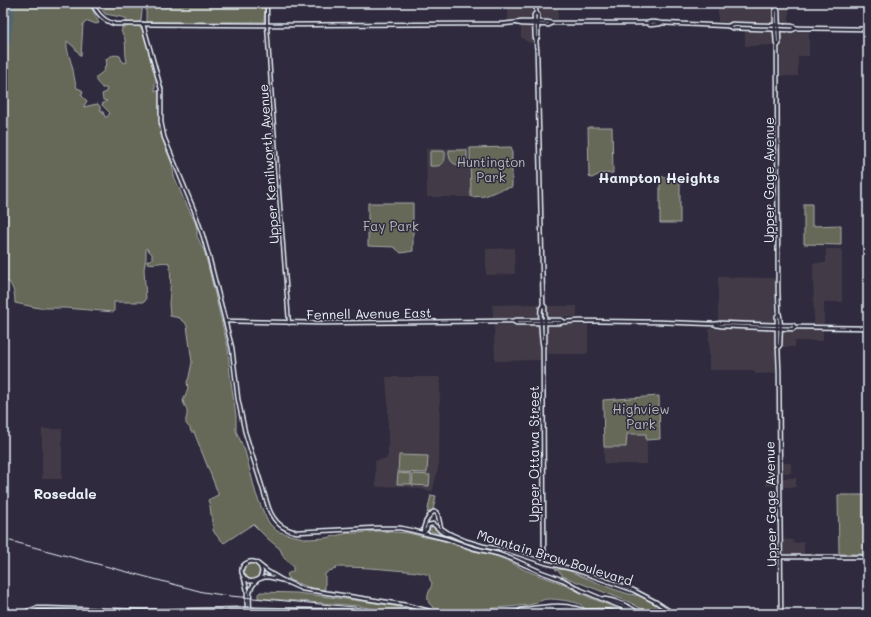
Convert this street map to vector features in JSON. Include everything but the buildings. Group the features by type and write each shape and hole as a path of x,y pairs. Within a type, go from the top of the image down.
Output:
{"main road":[{"path":"92,3 98,14 104,20 111,23 123,24 267,25 522,22 549,25 551,23 647,23 650,25 661,23 728,26 732,24 777,28 792,26 796,28 868,29"},
{"name":"Upper Ottawa Street","path":"536,3 536,13 534,15 538,38 536,40 543,305 545,307 545,342 543,346"},
{"name":"Upper Gage Avenue","path":"777,3 777,8 775,11 777,28 779,313 777,316 780,345 778,347 781,614"},
{"path":"143,24 161,93 161,122 164,137 203,236 232,348 238,399 245,432 269,510 275,520 283,528 297,532 376,528 400,528 423,532 512,559 563,580 581,590 630,610 636,614"},
{"name":"Upper Ottawa Street","path":"543,305 541,308 541,321 543,346 544,562"},
{"name":"Fennell Avenue East","path":"225,321 289,323 516,323 561,320 563,322 660,322 714,324 721,326 792,325 795,327 868,328"},
{"path":"423,532 430,514 435,512 438,514 442,528 450,534"},
{"name":"Mountain Brow Boulevard","path":"426,529 428,525 433,524 446,535 450,534 475,544 572,569 633,590 656,602 674,614"},
{"path":"423,532 426,529 431,535"},
{"path":"781,557 868,557"},
{"path":"248,614 247,590 242,574 243,567 247,563 253,562 258,564 266,571 296,587 406,605 440,614"},
{"path":"248,614 250,592 253,585 261,576 262,572 258,564"},
{"path":"242,574 248,581 270,577 282,580"},
{"path":"602,598 628,606 635,610 636,614"},
{"path":"511,613 535,608 566,606 590,612 609,611 617,614"},
{"path":"628,606 642,614"},
{"path":"500,614 558,608 572,609 586,614"},
{"path":"583,610 592,614"},
{"path":"608,614 613,614"}],"street":[{"name":"Upper Kenilworth Avenue","path":"267,3 267,25 289,323"},
{"path":"18,614 37,608 47,608 130,611 255,609 343,611 373,614"}],"shaded area":[{"path":"509,3 532,3 532,18 508,21"},
{"path":"731,3 773,3 773,21 771,25 718,22 718,8 731,7"},
{"path":"780,4 789,4 789,23 781,23"},
{"path":"539,5 558,5 558,19 540,19"},
{"path":"521,27 532,28 533,43 529,43 521,37"},
{"path":"745,31 773,32 774,45 745,46"},
{"path":"785,32 809,32 809,56 798,56 798,76 781,76 781,34"},
{"path":"470,148 471,197 427,197 426,149"},
{"path":"513,248 515,274 486,275 486,249"},
{"path":"826,249 842,250 842,302 824,302 824,324 814,324 813,263 826,263"},
{"path":"718,277 775,278 775,321 772,323 718,321"},
{"path":"539,304 539,315 537,318 494,318 493,316 492,305"},
{"path":"547,306 577,306 577,317 549,317 547,315"},
{"path":"494,325 538,325 540,327 540,360 495,361"},
{"path":"588,325 588,352 586,354 547,354 547,326"},
{"path":"709,328 774,331 776,373 756,374 752,370 709,370"},
{"path":"786,330 823,330 823,341 795,341 795,347 782,347 782,333"},
{"path":"386,377 440,378 439,463 432,491 402,486 376,486 375,462 377,460 386,459 388,455 388,404"},
{"path":"42,429 62,429 62,479 42,479"},
{"path":"626,434 646,434 647,464 605,464 604,447 626,447"},
{"path":"769,463 777,463 777,473 769,472"},
{"path":"783,463 791,463 791,473 783,472"},
{"path":"766,477 777,477 777,486 766,486"},
{"path":"783,478 796,478 796,487 783,487"},
{"path":"783,539 793,540 793,543 804,542 804,554 784,555"}],"green space":[{"path":"3,3 89,3 99,23 96,24 88,21 83,24 81,56 67,41 67,47 77,88 82,90 83,93 81,94 87,101 84,107 98,104 105,117 107,117 110,113 102,105 107,101 103,100 102,94 105,93 107,89 102,88 97,82 96,77 104,71 107,64 106,59 111,56 120,56 122,61 127,62 125,39 121,31 122,27 127,27 126,18 105,14 97,3 143,3 141,20 137,26 142,28 157,82 155,83 155,91 159,91 161,135 172,164 174,176 195,222 197,236 205,253 228,348 236,416 236,431 245,451 256,494 266,518 277,531 308,539 326,538 348,533 379,531 408,533 441,540 509,561 525,570 561,583 628,614 605,608 586,610 577,603 549,599 529,605 474,610 459,614 444,612 436,609 429,603 428,595 432,583 429,575 416,572 358,567 337,567 336,569 325,574 325,589 323,590 308,587 289,580 287,574 293,571 293,566 284,558 280,549 253,524 224,543 213,530 208,500 218,495 218,493 194,432 191,432 190,428 186,424 187,411 183,401 188,388 187,382 192,362 187,326 180,318 170,316 169,304 171,278 169,263 147,263 147,261 152,259 152,254 146,248 144,269 146,300 144,302 114,302 114,312 65,308 39,308 15,303 14,292 11,285 9,282 5,281 3,283"},
{"path":"146,3 265,3 264,22 146,22"},
{"path":"588,127 612,127 613,173 600,174 592,178 589,177"},
{"name":"Huntington Park","path":"511,147 512,187 485,196 471,197 470,148"},
{"path":"449,150 466,150 467,166 453,163 450,158"},
{"path":"431,151 445,151 445,159 442,164 438,166 430,166"},
{"path":"661,177 680,178 680,223 660,223"},
{"name":"Fay Park","path":"368,203 413,203 413,251 401,253 394,247 368,246"},
{"path":"804,204 812,204 812,226 841,225 841,245 804,244"},
{"name":"Highview Park","path":"659,396 660,439 646,440 646,434 627,434 626,447 604,447 603,400"},
{"path":"399,455 428,456 427,473 398,472"},
{"path":"398,473 411,474 411,484 397,484"},
{"path":"413,474 430,475 429,486 412,485"},
{"path":"431,495 436,496 433,510 427,513"},
{"path":"838,495 868,495 868,554 839,554"},
{"path":"433,525 442,535 429,530 429,527"},
{"path":"252,563 258,566 261,572 258,578 252,581 246,578 243,572 246,566"},
{"path":"555,569 567,570 613,589 642,596 670,614 649,614 629,602 562,576 562,574"},
{"path":"260,592 297,593 369,602 427,614 402,614 359,606 258,598 258,594"}],"waterway":[{"path":"3,55 8,43 13,3"}],"railway":[{"path":"3,539 203,592 230,596 354,607 395,614"}],"district":[{"name":"Hampton Heights","path":"659,177"},
{"name":"Rosedale","path":"65,493"}]}
